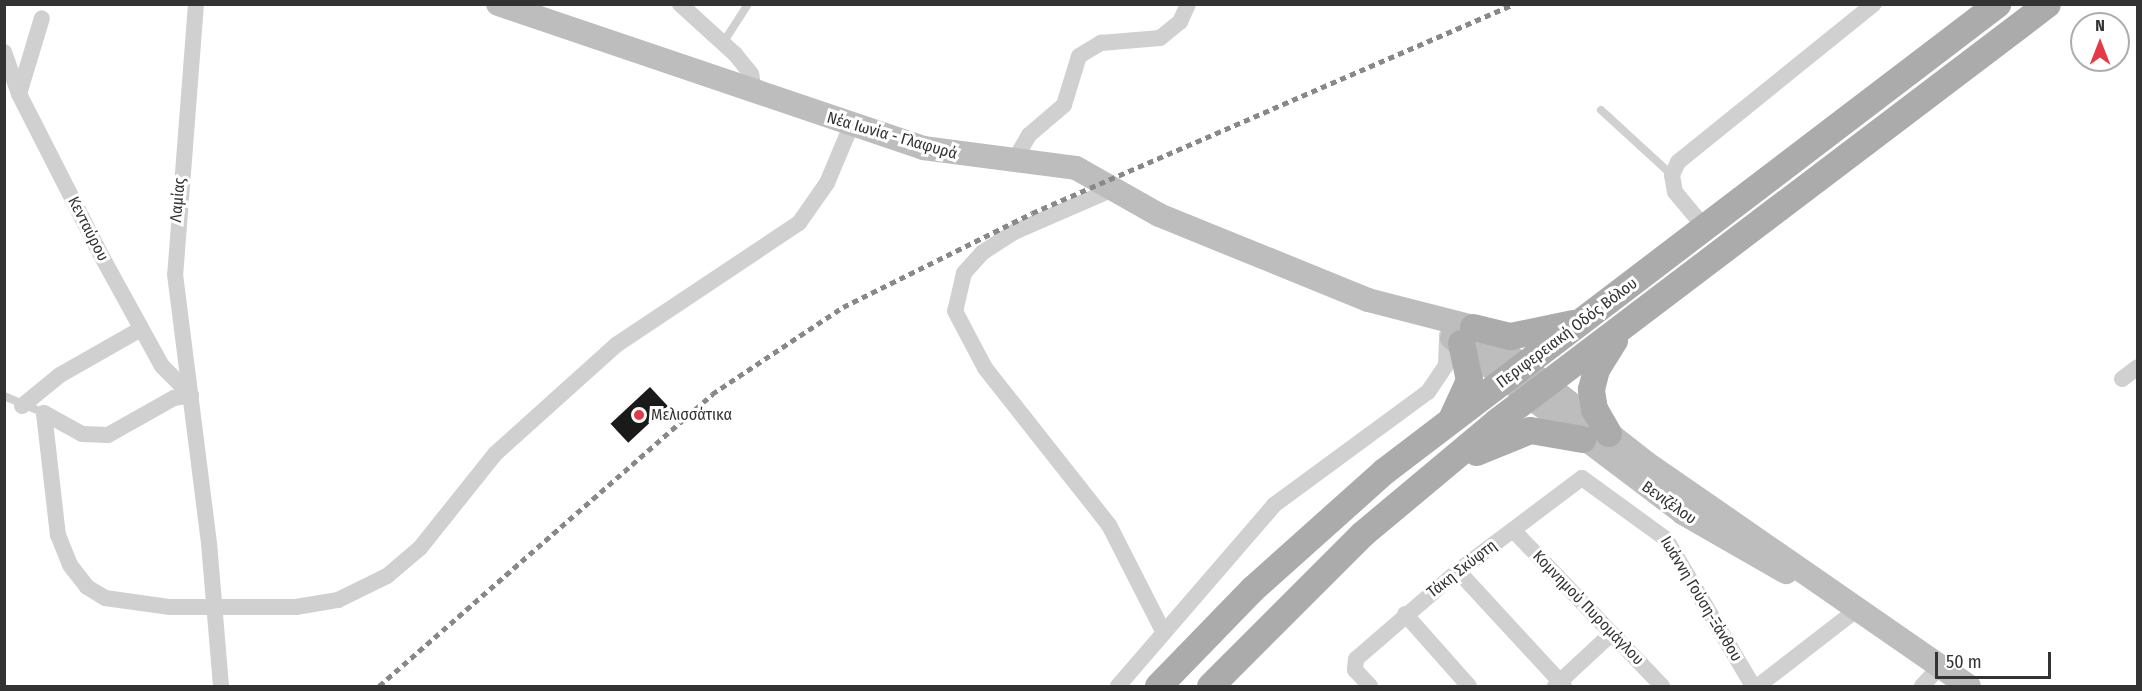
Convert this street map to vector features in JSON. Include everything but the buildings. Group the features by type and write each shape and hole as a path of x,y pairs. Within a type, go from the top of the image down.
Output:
{"main road":[{"name":"Νέα Ιωνία - Γλαφυρά","path":"498,4 755,95 945,153 1076,168 1111,190 1167,219 1368,300 1416,312 1461,335 1538,391"},
{"name":"Περιφερειακή Οδός Βόλου","path":"1158,687 1252,589 1448,421 1586,319 1996,4"},
{"name":"Περιφερειακή Οδός Βόλου","path":"1210,687 1362,534 1427,478 2047,4"},
{"path":"1448,421 1469,380 1461,335 1521,335 1586,319"},
{"path":"1608,433 1594,409 1591,389 1596,369 1622,329"},
{"name":"Βενιζέλου","path":"1538,391 1608,433 1754,533 1821,588 1969,687"},
{"name":"Βενιζέλου","path":"1538,391 1582,439 1741,551 1821,588"},
{"path":"1427,478 1525,431 1551,430 1582,439"}],"street":[{"name":"Λαμίας","path":"196,4 174,250 215,609 221,687"},
{"path":"680,4 723,43 751,74 755,95"},
{"path":"1014,161 1029,135 1064,105 1079,56 1101,43 1160,38 1180,22 1188,4"},
{"path":"1705,228 1675,192 1672,175 1684,156 1874,4"},
{"path":"20,94 42,18"},
{"name":"Κενταύρου","path":"4,52 20,94 141,329 162,366 191,395"},
{"path":"44,413 58,536 70,565 87,587 105,598 139,604 215,609 338,600 387,576 420,548 524,424 616,345 799,223 827,183 851,126"},
{"path":"1111,190 982,253 964,273 955,311 985,368 1109,525 1163,631"},
{"path":"22,406 60,375 141,329"},
{"path":"1118,687 1163,631 1274,505 1428,392 1446,365 1461,335"},
{"path":"2122,379 2138,367"},
{"path":"44,413 82,434 108,435 174,398 191,395"},
{"name":"Τάκη Σκύφτη","path":"1370,687 1355,670 1356,659 1405,614 1458,571 1582,478"},
{"name":"Ιωάννη Γούση-Ξάνθου","path":"1582,478 1666,538 1753,687"},
{"name":"Κομνημού Πυρομάγλου","path":"1513,530 1662,687"},
{"path":"1458,571 1560,685 1611,634"},
{"path":"1758,687 1855,611"},
{"path":"1405,614 1469,687"},
{"path":"1922,687 1940,667"}],"lane":[{"path":"723,43 748,4"},
{"path":"1601,110 1672,175"},
{"path":"4,396 22,406 44,413"}],"railway":[{"path":"379,686 712,394 843,307 1032,213 1514,4"}],"place":[{"name":"Μελισσάτικα","path":"639,415"}]}
